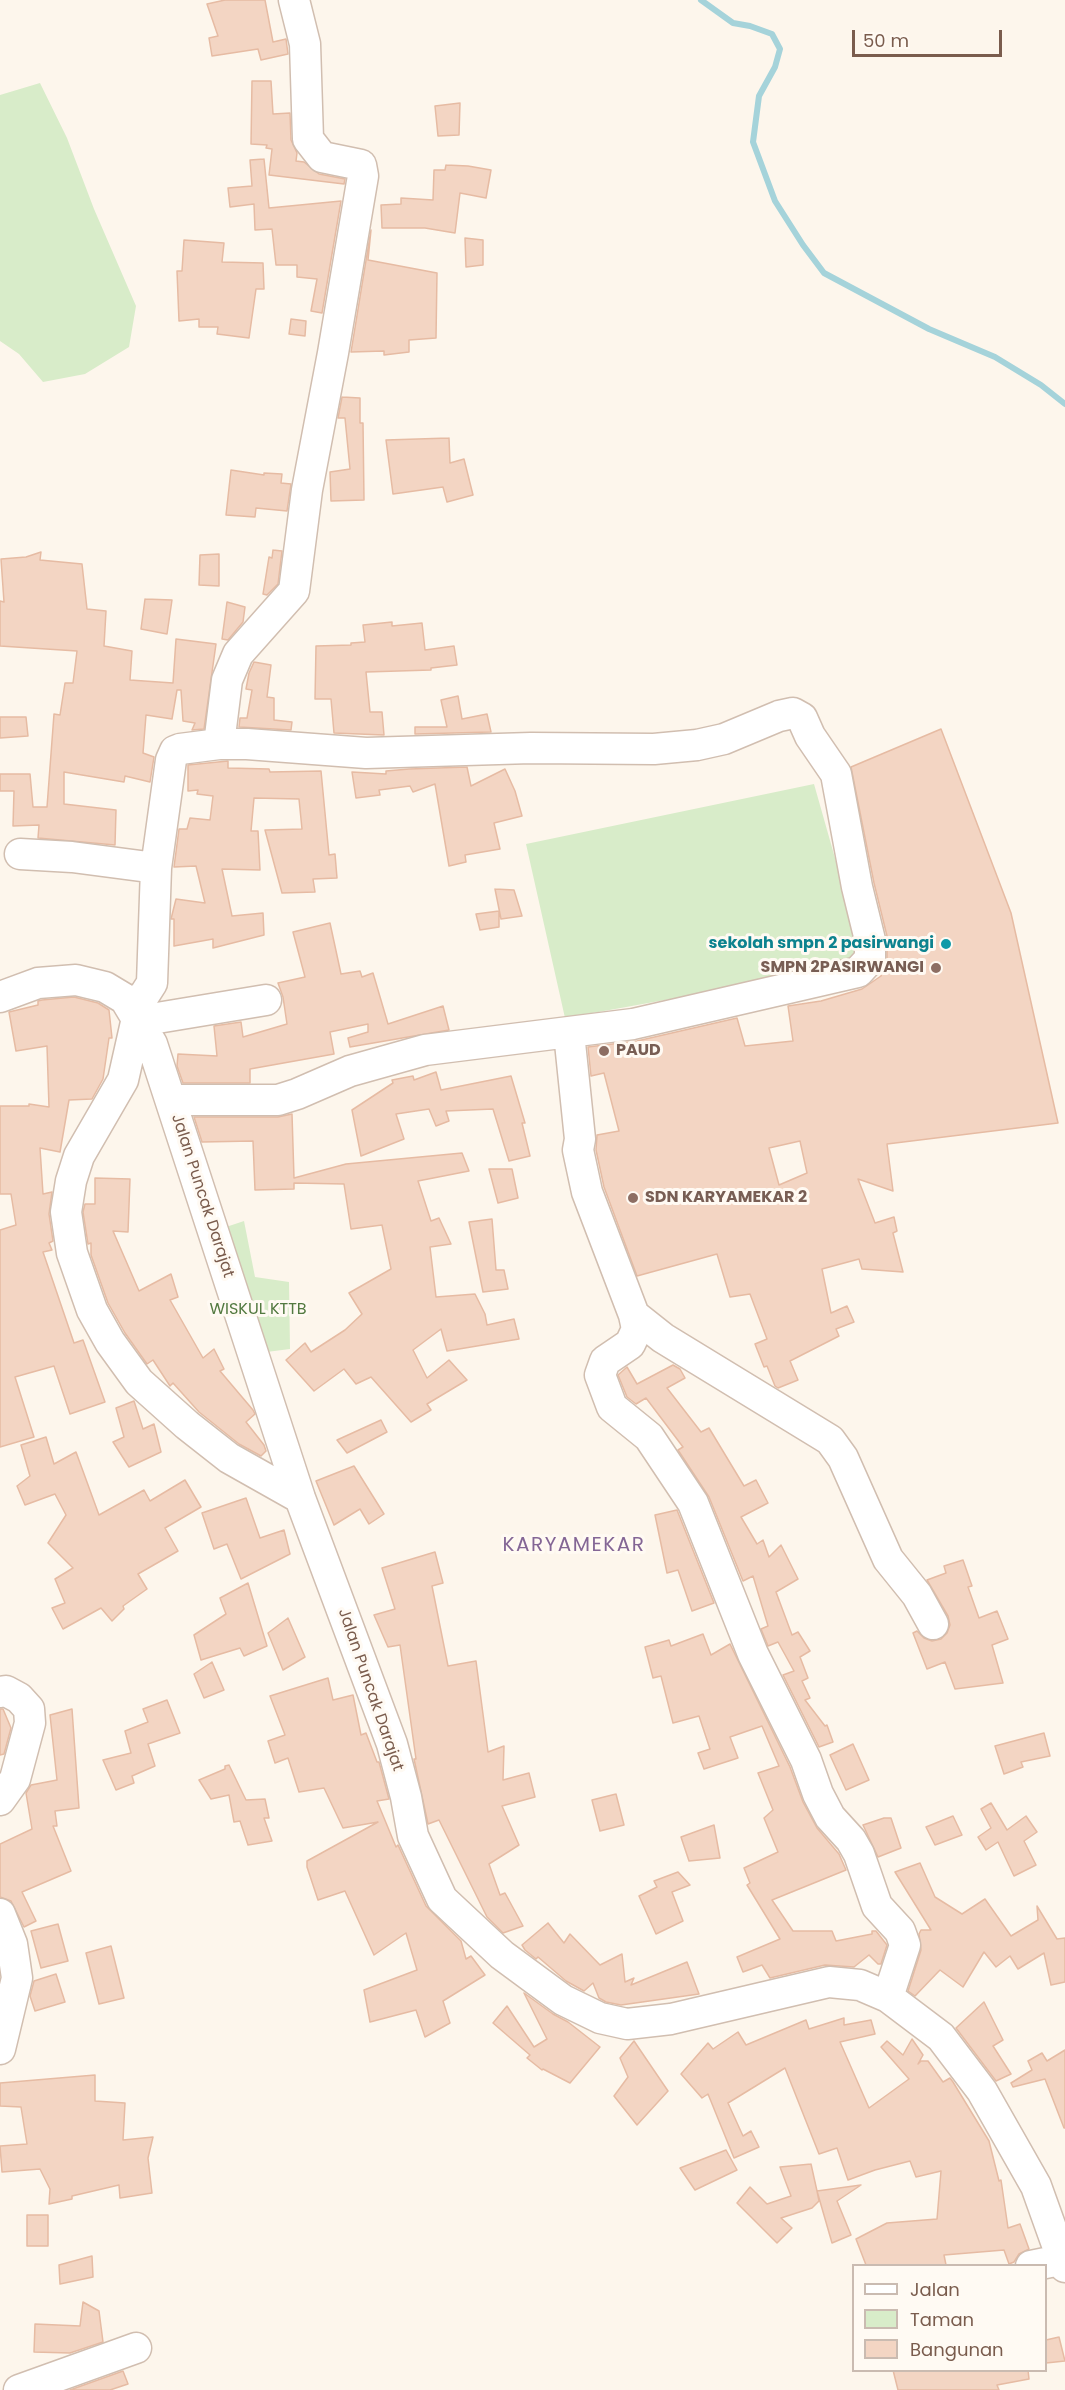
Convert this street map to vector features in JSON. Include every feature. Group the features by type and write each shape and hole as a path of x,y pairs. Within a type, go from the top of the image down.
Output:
{"street":[{"path":"219,744 227,680 238,654 294,591 307,490 363,176 361,165 322,157 315,151 308,139 305,44 294,0"},
{"path":"171,1100 278,1100 297,1095 350,1071 425,1050 633,1024 858,972 870,958 870,940 857,887 836,774 810,736 802,718 793,713 724,739 698,745 654,749 531,748 366,753 219,744 175,751 172,757 156,868 152,982 136,1016 123,1080 79,1156 71,1181 66,1212 72,1252 92,1310 110,1342 139,1382 187,1425 229,1458 300,1498"},
{"path":"20,854 72,857 156,868"},
{"name":"Jalan Puncak Darajat","path":"0,997 38,983 76,980 105,987 125,999 152,1044 300,1498 392,1744 406,1797 412,1836 442,1899 502,1955 563,2000 600,2018 627,2024 696,2014 752,1998 829,1982 860,1985 888,1996 941,2037 982,2091 1036,2186 1064,2261"},
{"path":"136,1016 266,1000"},
{"path":"569,1032 580,1139 578,1150 587,1192 634,1315 637,1329 630,1344 605,1361 600,1375 612,1407 649,1437 693,1503 753,1654 806,1760 818,1794 830,1817 851,1840 859,1854 877,1906 900,1930 905,1945 888,1996"},
{"path":"634,1315 663,1338 830,1440 843,1458 888,1558 917,1595 933,1624"},
{"path":"0,1692 6,1691 19,1698 29,1708 30,1723 15,1779 0,1800"},
{"path":"0,1914 12,1944 17,1978 2,2041"},
{"path":"1039,2264 1064,2261"},
{"path":"19,2390 136,2348"}],"green space":[{"path":"40,83 67,138 94,209 136,306 129,347 85,374 43,382 19,354 0,341 0,95"},
{"path":"814,784 865,964 565,1018 526,844"},
{"name":"WISKUL KTTB","path":"244,1221 255,1277 289,1282 290,1349 243,1355 199,1236"}],"building":[{"path":"225,0 265,0 273,42 286,39 288,54 261,60 258,49 212,56 209,38 218,36 207,4"},
{"path":"252,81 271,81 273,114 290,113 291,140 297,153 296,161 304,162 319,174 345,179 344,184 269,175 272,149 266,148 267,145 251,144"},
{"path":"460,103 459,135 438,136 435,106"},
{"path":"264,159 269,208 341,201 322,313 311,311 317,279 297,277 297,265 276,265 272,229 255,230 254,204 230,207 228,188 252,186 250,160"},
{"path":"446,165 491,170 486,198 460,193 455,233 425,228 382,228 381,205 401,204 401,198 433,200 434,170 445,170"},
{"path":"371,230 368,260 437,273 436,338 409,340 409,352 384,355 384,351 351,352"},
{"path":"465,238 483,240 483,265 466,267"},
{"path":"184,240 224,243 222,262 263,263 264,289 256,289 249,338 217,334 218,327 199,327 199,319 179,321 177,271 182,271"},
{"path":"291,319 306,321 305,336 289,334"},
{"path":"342,397 360,398 360,423 363,423 364,500 331,501 330,472 350,469 345,418 338,418"},
{"path":"449,438 450,463 464,459 473,495 447,502 443,487 393,494 386,440"},
{"path":"231,470 264,475 264,473 282,474 281,483 291,484 287,511 256,508 255,517 226,515"},
{"path":"273,550 282,551 278,584 267,595 263,594 269,557 272,558"},
{"path":"41,552 40,560 82,564 87,609 106,611 104,646 132,651 130,680 173,683 176,639 216,644 204,729 192,730 195,723 183,721 181,690 177,690 172,719 146,715 143,753 154,757 150,782 125,776 124,782 64,772 64,804 116,810 115,845 38,838 39,825 13,826 14,791 0,791 0,774 30,774 33,807 47,807 54,714 60,715 65,683 73,683 77,651 0,646 0,601 4,602 1,559 26,557"},
{"path":"219,554 219,586 199,585 200,555"},
{"path":"145,599 172,600 167,634 141,629"},
{"path":"227,602 245,607 243,622 228,640 222,639"},
{"path":"392,622 392,626 422,623 425,650 454,646 457,665 431,668 431,670 366,672 370,712 382,712 384,735 334,733 331,699 315,699 316,646 351,645 351,643 365,642 363,625"},
{"path":"254,662 271,665 267,697 274,698 274,720 292,722 291,730 239,727 240,718 247,718 252,690 246,689"},
{"path":"458,696 462,719 487,714 491,732 415,734 415,727 447,727 441,700"},
{"path":"0,717 26,717 28,736 0,738"},
{"path":"941,729 1011,913 1058,1123 887,1144 893,1191 858,1179 875,1223 894,1217 897,1231 893,1233 903,1272 862,1269 859,1259 822,1269 831,1313 847,1306 854,1322 836,1329 839,1336 790,1361 798,1380 778,1388 767,1366 764,1367 755,1344 767,1339 750,1294 730,1297 717,1254 637,1276 604,1187 596,1150 597,1135 619,1131 604,1073 591,1076 588,1047 637,1041 737,1018 745,1046 793,1041 788,1006 821,1001 862,989 881,976 887,959 887,936 851,767","holes":["800,1141 807,1173 779,1185 769,1148"]},
{"path":"228,761 228,768 269,769 270,772 321,771 329,855 335,854 337,878 313,879 315,892 282,893 265,830 302,829 299,799 254,798 251,831 258,831 260,870 222,869 232,916 263,913 264,935 213,948 213,939 174,946 174,919 171,919 176,899 205,903 196,866 174,867 179,829 187,829 190,818 210,820 213,796 197,794 198,790 188,791 188,765"},
{"path":"467,767 471,786 505,769 515,791 522,816 494,823 500,849 465,855 466,862 449,866 435,784 413,792 410,786 379,790 380,795 356,798 352,772 386,774 386,771 409,769"},
{"path":"495,889 514,890 522,916 501,919"},
{"path":"499,911 499,927 480,930 476,914"},
{"path":"330,923 341,974 360,971 362,977 373,973 388,1024 443,1006 449,1030 350,1047 348,1038 368,1032 368,1024 330,1032 334,1054 250,1069 250,1083 183,1083 177,1066 178,1054 217,1056 214,1026 241,1022 243,1037 287,1024 283,997 278,983 305,977 293,932"},
{"path":"74,997 98,1003 109,1010 112,1038 109,1038 103,1079 92,1099 69,1100 60,1152 40,1148 43,1194 52,1192 49,1214 53,1241 49,1243 52,1250 43,1252 74,1343 83,1340 105,1402 70,1414 54,1366 15,1377 34,1437 0,1447 0,1230 16,1225 11,1194 0,1194 0,1106 29,1106 29,1104 49,1107 47,1046 16,1051 9,1012 38,1005 38,1001 42,1000"},
{"path":"436,1072 441,1090 511,1076 525,1123 522,1123 530,1156 509,1161 493,1109 446,1111 449,1121 436,1126 429,1109 396,1114 404,1139 361,1156 352,1110 393,1083 392,1080 413,1076 414,1080"},
{"path":"292,1114 294,1178 346,1164 462,1153 469,1171 418,1181 431,1221 439,1218 451,1244 430,1247 436,1297 475,1294 485,1314 487,1325 514,1319 519,1339 447,1351 441,1329 413,1350 427,1378 449,1360 467,1380 427,1404 431,1410 411,1422 371,1377 356,1384 344,1369 314,1391 286,1360 305,1343 311,1352 345,1330 362,1314 349,1293 391,1269 382,1225 351,1229 344,1184 294,1183 294,1189 255,1190 253,1141 202,1142 194,1117 278,1117"},
{"path":"489,1169 512,1169 518,1198 498,1203"},
{"path":"95,1178 130,1179 128,1232 113,1231 139,1291 171,1274 178,1297 170,1300 203,1358 214,1349 224,1369 220,1371 255,1414 246,1422 264,1445 266,1451 261,1456 239,1444 199,1412 173,1383 170,1386 153,1360 147,1364 125,1333 108,1303 91,1255 91,1243 88,1244 83,1212 85,1204 95,1204"},
{"path":"492,1219 496,1270 504,1270 508,1289 483,1292 469,1222"},
{"path":"673,1365 680,1369 685,1378 667,1388 701,1432 709,1428 744,1486 756,1480 768,1503 741,1517 757,1544 763,1540 769,1557 781,1545 798,1579 776,1592 792,1635 798,1632 810,1651 800,1657 808,1678 802,1681 810,1698 805,1700 825,1726 827,1725 833,1742 819,1747 783,1675 794,1671 778,1642 768,1646 761,1629 768,1626 753,1576 743,1581 709,1497 678,1450 683,1447 646,1398 636,1404 627,1397 618,1375 627,1367 637,1384"},
{"path":"134,1401 143,1429 154,1424 161,1452 129,1467 113,1442 124,1437 116,1408"},
{"path":"381,1420 387,1432 347,1453 337,1440"},
{"path":"46,1437 54,1464 76,1452 99,1515 144,1490 150,1501 185,1480 201,1507 165,1528 178,1551 138,1574 147,1589 123,1606 124,1609 112,1621 101,1608 63,1629 52,1608 65,1603 55,1579 73,1568 48,1543 66,1515 55,1494 25,1505 17,1486 30,1476 21,1445"},
{"path":"354,1466 384,1514 369,1524 360,1509 334,1525 316,1481"},
{"path":"246,1498 260,1538 284,1530 290,1554 241,1579 227,1544 214,1549 202,1513"},
{"path":"677,1510 714,1603 692,1611 678,1570 667,1573 655,1515"},
{"path":"435,1552 443,1583 432,1586 448,1666 476,1661 488,1752 504,1746 503,1780 529,1773 535,1797 502,1806 519,1845 489,1864 500,1895 505,1893 523,1926 503,1933 487,1917 439,1820 428,1824 414,1759 416,1759 400,1645 388,1647 374,1615 395,1609 382,1568"},
{"path":"963,1560 972,1586 968,1587 979,1618 997,1611 1008,1639 992,1645 1003,1683 955,1689 945,1662 927,1669 913,1633 917,1631 924,1638 932,1641 941,1639 947,1633 950,1625 948,1616 927,1580 946,1573 944,1566"},
{"path":"248,1583 267,1646 244,1656 240,1648 201,1660 194,1635 226,1614 220,1598"},
{"path":"288,1618 305,1657 283,1670 268,1633"},
{"path":"703,1634 711,1655 730,1644 790,1767 803,1802 817,1828 839,1854 846,1870 772,1900 793,1931 832,1931 836,1941 872,1934 872,1931 876,1931 887,1945 881,1964 869,1955 854,1967 825,1965 770,1978 762,1965 743,1972 737,1957 780,1939 747,1885 750,1883 744,1868 778,1852 764,1818 773,1810 758,1773 779,1766 762,1726 730,1737 738,1758 704,1769 698,1753 710,1749 699,1716 673,1723 661,1676 653,1678 645,1647 669,1640 671,1646"},
{"path":"212,1662 224,1690 204,1698 194,1674"},
{"path":"328,1678 333,1700 353,1695 361,1735 366,1733 377,1762 379,1762 389,1799 377,1801 396,1847 398,1845 426,1906 461,1941 466,1959 471,1956 485,1975 443,2001 450,2023 425,2037 416,2010 370,2022 364,1990 417,1970 406,1933 374,1955 345,1891 318,1900 307,1867 307,1861 378,1822 343,1828 324,1788 299,1792 288,1758 275,1763 268,1741 285,1735 270,1696"},
{"path":"167,1700 180,1733 148,1744 155,1766 132,1776 134,1783 116,1790 103,1760 131,1753 125,1731 148,1722 143,1709"},
{"path":"0,1709 3,1709 11,1728 4,1754 0,1755"},
{"path":"72,1709 79,1808 55,1811 57,1826 53,1826 71,1871 22,1892 36,1921 24,1927 11,1901 0,1897 0,1844 32,1829 26,1793 31,1785 57,1780 50,1715"},
{"path":"1044,1733 1050,1756 1021,1762 1023,1767 1004,1774 995,1746"},
{"path":"853,1744 869,1780 846,1790 830,1755"},
{"path":"229,1765 246,1800 265,1799 269,1818 264,1818 272,1841 248,1845 240,1821 234,1822 229,1795 211,1799 199,1780"},
{"path":"616,1794 624,1825 600,1831 592,1800"},
{"path":"991,1803 1007,1830 1026,1816 1037,1832 1024,1841 1036,1865 1014,1876 998,1842 986,1850 978,1837 991,1828 981,1809"},
{"path":"953,1816 962,1835 935,1845 926,1827"},
{"path":"891,1818 901,1848 878,1857 863,1825"},
{"path":"714,1825 720,1858 689,1861 681,1837"},
{"path":"920,1863 935,1897 962,1914 985,1899 1011,1936 1038,1920 1037,1906 1057,1939 1065,1938 1065,1982 1051,1985 1044,1953 1018,1969 1010,1956 996,1967 984,1952 963,1987 940,1970 915,1996 908,1991 921,1950 919,1934 921,1930 931,1930 895,1872"},
{"path":"678,1872 690,1885 672,1892 683,1921 656,1934 639,1896 657,1887 654,1881"},
{"path":"548,1923 564,1943 570,1934 600,1965 622,1954 625,1982 634,1978 631,1985 687,1962 699,1994 621,2005 606,2002 599,1998 593,1983 584,1991 566,1981 538,1957 536,1959 525,1950 522,1945"},
{"path":"58,1924 68,1961 41,1968 31,1931"},
{"path":"111,1946 124,1998 99,2004 86,1953"},
{"path":"56,1974 65,2002 35,2011 30,1996 34,1981"},
{"path":"524,1993 568,2022 600,2047 570,2083 542,2070 527,2058 530,2055 493,2023 507,2006 534,2047 547,2039"},
{"path":"984,2002 1003,2040 993,2046 1011,2074 996,2081 956,2028"},
{"path":"844,2018 844,2025 871,2020 875,2034 840,2042 869,2108 909,2079 881,2047 887,2041 903,2055 912,2039 923,2055 918,2064 921,2061 928,2061 943,2082 950,2078 989,2141 999,2181 1001,2180 1008,2228 1020,2224 1029,2249 1019,2254 1014,2262 1009,2264 1004,2250 944,2255 946,2264 866,2264 856,2239 887,2223 937,2219 941,2171 916,2177 910,2161 848,2180 837,2148 819,2154 785,2068 728,2103 743,2136 751,2131 759,2147 734,2158 708,2094 702,2098 681,2074 708,2043 713,2049 738,2032 746,2045 806,2020 809,2029"},
{"path":"634,2041 668,2091 637,2125 614,2096 628,2077 620,2058"},
{"path":"1065,2050 1064,2128 1045,2079 1013,2087 1011,2083 1032,2070 1028,2061 1042,2053 1047,2061"},
{"path":"95,2075 95,2101 125,2103 123,2140 153,2137 148,2158 152,2193 120,2198 119,2185 49,2204 50,2189 40,2169 2,2172 0,2146 27,2144 21,2107 0,2106 0,2083"},
{"path":"726,2150 737,2170 695,2190 680,2168"},
{"path":"811,2164 819,2201 812,2208 781,2218 792,2228 777,2243 737,2203 750,2187 767,2204 791,2196 780,2167"},
{"path":"861,2185 837,2201 851,2235 832,2243 817,2191"},
{"path":"27,2215 48,2215 48,2246 27,2246"},
{"path":"92,2256 93,2277 60,2284 59,2265"},
{"path":"83,2302 99,2311 103,2342 70,2353 34,2352 35,2324 80,2326"},
{"path":"1059,2337 1065,2361 1047,2363 1047,2340"},
{"path":"123,2371 128,2384 110,2390 70,2390"},
{"path":"894,2372 1028,2372 1029,2379 997,2385 999,2390 898,2390"}],"waterway":[{"path":"701,0 733,23 772,34 780,49 775,67 759,96 753,142 775,201 824,273 929,329 995,357 1041,385 1065,404"}],"place":[{"name":"sekolah smpn 2 pasirwangi","path":"946,944"},
{"name":"SMPN 2PASIRWANGI","path":"936,968"},
{"name":"PAUD","path":"604,1051"},
{"name":"SDN KARYAMEKAR 2","path":"633,1198"}],"district":[{"name":"KARYAMEKAR","path":"574,1546"}]}
